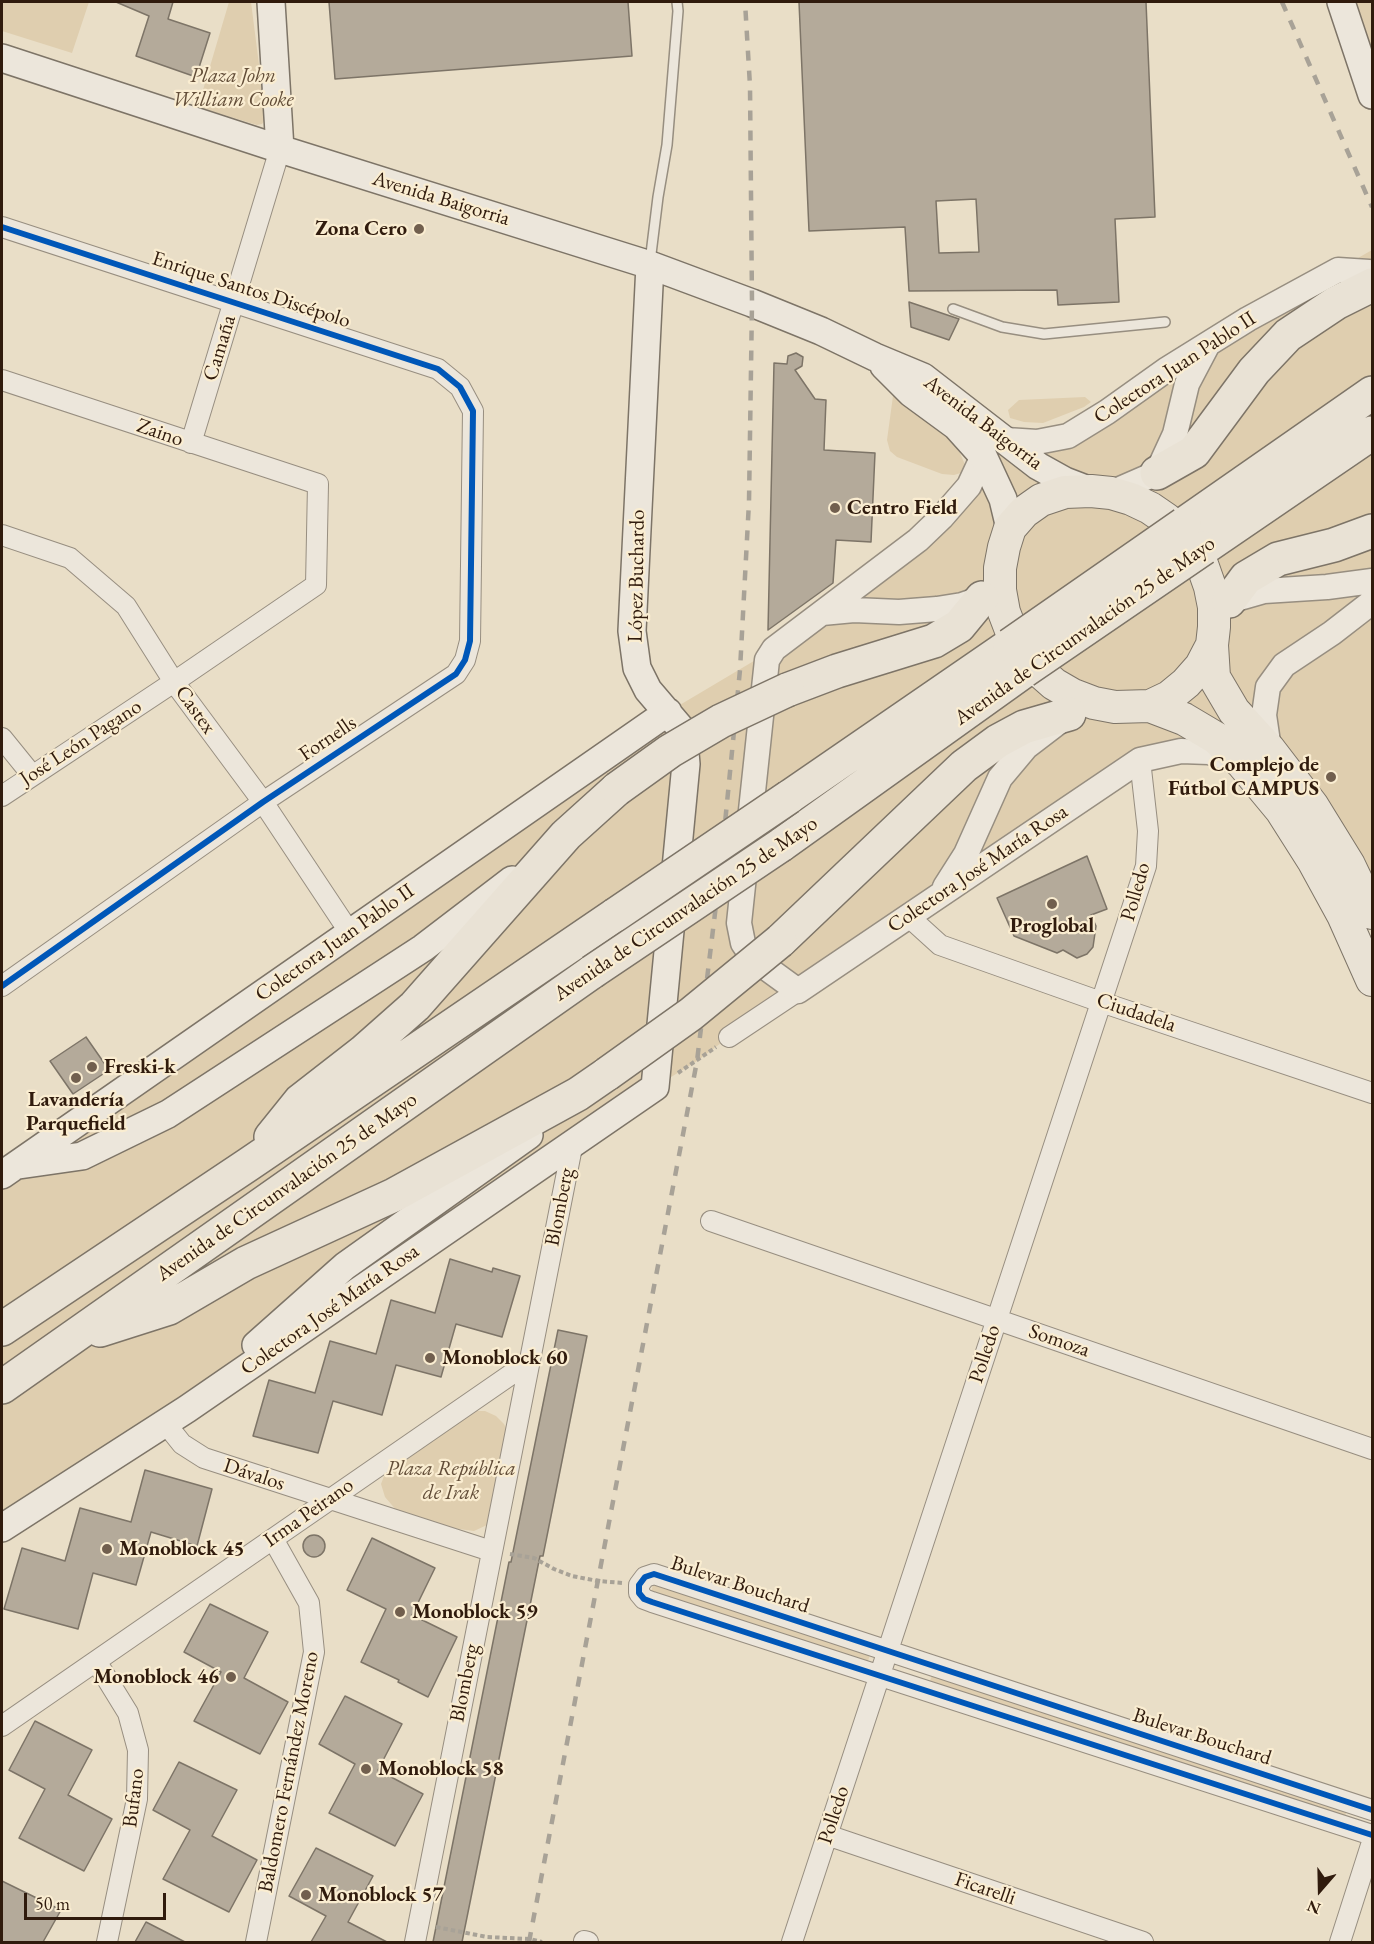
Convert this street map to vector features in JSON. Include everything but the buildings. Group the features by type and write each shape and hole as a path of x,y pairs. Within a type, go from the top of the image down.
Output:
{"highway":[{"path":"1157,473 1194,452 1254,371 1288,335 1336,303 1372,285"},
{"name":"Avenida de Circunvalación 25 de Mayo","path":"2,1329 789,797 1017,658 1194,536 1372,393"},
{"name":"Avenida de Circunvalación 25 de Mayo","path":"1194,536 1372,433"},
{"path":"1256,756 1216,738 1185,719 1150,706 1115,707 1094,703 1073,695 1054,684 1030,661 1012,633 1004,612 1000,590 1000,568 1010,528 1024,512 1041,500 1065,492 1101,492 1131,499 1149,508 1166,519 1194,549 1210,587 1218,624 1214,677 1234,711 1256,756 1281,810 1314,862 1358,914 1372,980"},
{"path":"1150,706 1169,697 1201,666 1218,624 1246,578 1278,559 1334,545 1372,531"},
{"path":"249,1164 300,1101 363,1052 415,1006 566,835 617,789 669,751 721,721 787,690 934,641 959,626 982,598"},
{"name":"Avenida de Circunvalación 25 de Mayo","path":"2,1387 592,972 782,845 1017,658"},
{"path":"69,1340 169,1308 246,1263 394,1195 578,1094 691,1014 780,941 964,766 998,741 1024,727 1069,714"}],"main road":[{"path":"271,2 280,149"},
{"path":"1341,2 1372,95"},
{"name":"Avenida Baigorria","path":"2,58 280,149 650,265 821,330 874,357 922,377 1038,466 1065,481 1101,492"},
{"name":"López Buchardo","path":"650,265 632,632 637,668 648,690 683,731 686,764 655,1087"},
{"name":"Avenida Baigorria","path":"874,357 911,393 956,426 982,456 1003,499 1010,528"},
{"name":"Colectora Juan Pablo II","path":"8,1170 668,712"},
{"path":"8,1170 82,1156 168,1114 423,948 493,896 566,835"},
{"path":"1358,914 1372,925"},
{"name":"Colectora José María Rosa","path":"2,1528 177,1417 655,1087"},
{"path":"177,1417 263,1337 345,1266 532,1133 578,1094"}],"street":[{"name":"Camaña","path":"191,443 280,149"},
{"name":"Enrique Santos Discépolo","path":"2,227 438,369 460,387 473,411"},
{"name":"Colectora Juan Pablo II","path":"1006,440 1037,442 1068,436 1107,412 1166,370 1248,319 1338,270 1372,274"},
{"path":"1101,492 1157,473 1175,434 1187,384 1207,346"},
{"name":"Zaino","path":"2,380 318,484"},
{"name":"Fornells","path":"2,986 263,802 456,674 465,660 470,641 473,411"},
{"path":"798,991 754,959 743,943 739,923 767,660 774,649 918,540 969,486 982,456"},
{"name":"José León Pagano","path":"2,796 316,585 318,484"},
{"name":"Castex","path":"2,535 70,558 126,606 174,682 263,802 350,933"},
{"path":"822,612 854,610 899,612 962,606 982,598 1000,568"},
{"path":"1218,624 1264,591 1327,587 1372,581"},
{"path":"1256,756 1268,687 1284,665 1332,633 1372,602"},
{"path":"938,896 966,854 1000,778 1026,747 1069,714 1115,707"},
{"path":"2,738 32,775"},
{"name":"Colectora José María Rosa","path":"729,1037 1140,760 1181,751 1256,756"},
{"name":"Polledo","path":"792,1942 1146,866 1148,831 1140,760"},
{"name":"Ciudadela","path":"908,916 940,945 1372,1093"},
{"name":"Blomberg","path":"417,1933 573,1142"},
{"name":"Somoza","path":"711,1221 1372,1449"},
{"name":"Irma Peirano","path":"2,1726 529,1362"},
{"name":"Dávalos","path":"177,1417 182,1444 204,1458 491,1551"},
{"name":"Baldomero Fernández Moreno","path":"256,1942 314,1652 309,1603 273,1539"},
{"name":"Bulevar Bouchard","path":"1372,1810 654,1574 645,1577 639,1585 639,1593 644,1599 1372,1835"},
{"name":"Bufano","path":"96,1661 128,1713 138,1750 137,1799 107,1942"},
{"name":"Ficarelli","path":"827,1835 1143,1942"},
{"path":"1340,1942 1372,1842"}],"lane":[{"path":"650,265 658,197 668,145 677,2"},
{"path":"953,309 1002,327 1044,334 1165,322"}],"path":[{"path":"491,1551 534,1558 572,1576 639,1585"},
{"path":"417,1933 530,1939 542,1942"}],"green space":[{"path":"2,2 89,2 72,53 2,31"},
{"name":"Plaza John William Cooke","path":"229,2 251,2 265,112 265,120 262,124 257,125 198,107"},
{"path":"1341,2 1372,2 1372,95"},
{"path":"1372,250 1372,913 1269,749 1140,760 2,1528 2,1175 668,712 774,649 918,540 994,448 1037,442"},
{"path":"893,396 948,437 958,448 965,465 964,472 954,475 942,474 897,457 890,451 887,440"},
{"path":"1085,397 1091,402 1084,407 1043,423 1024,422 1010,418 1008,410 1019,400"},
{"name":"Plaza República de Irak","path":"476,1411 485,1411 496,1416 508,1432 494,1506 487,1525 474,1531 444,1527 397,1511 385,1497 381,1484 386,1471 464,1416"},
{"path":"654,1582 871,1651 868,1661 651,1592"},
{"path":"933,1672 1348,1807 1345,1816 930,1681"}],"railway":[{"path":"529,1942 697,1061 721,864 740,670 749,502 752,303 750,86 745,2"},
{"path":"1282,2 1372,207"}],"cycle path":[{"path":"2,227 438,369 460,387 473,411 470,641 465,660 456,674 263,802 2,986"},
{"path":"1372,1810 654,1574 645,1577 639,1585 639,1593 644,1599 652,1602 1372,1835"}],"place":[{"name":"Zona Cero","path":"419,229"},
{"name":"Centro Field","path":"835,508"},
{"name":"Complejo de Fútbol CAMPUS","path":"1331,777"},
{"name":"Proglobal","path":"1052,904"},
{"name":"Freski-k","path":"92,1067"},
{"name":"Lavandería Parquefield","path":"76,1078"},
{"name":"Monoblock 60","path":"430,1358"},
{"name":"Monoblock 45","path":"107,1549"},
{"name":"Monoblock 59","path":"400,1612"},
{"name":"Monoblock 46","path":"231,1677"},
{"name":"Monoblock 58","path":"366,1769"},
{"name":"Monoblock 57","path":"306,1895"}]}
